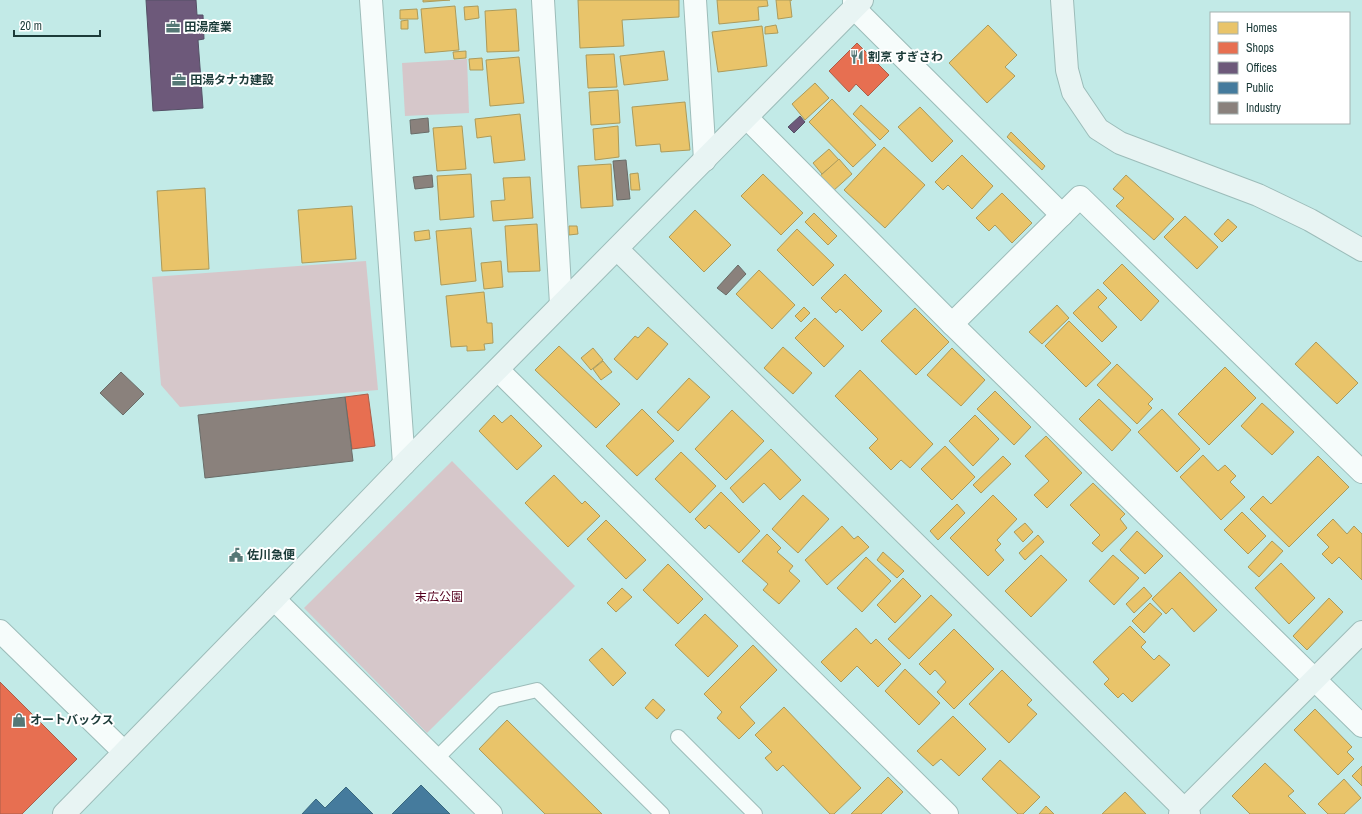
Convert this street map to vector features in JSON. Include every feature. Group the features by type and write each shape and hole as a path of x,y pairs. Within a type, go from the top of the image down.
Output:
{"street":[{"path":"371,0 404,464"},
{"path":"543,0 561,304"},
{"path":"695,0 705,160"},
{"path":"1062,0 1067,70 1074,92 1098,129 1120,143 1258,195 1310,220 1362,250"},
{"path":"64,814 561,304 747,118 857,3 1062,215"},
{"path":"747,118 952,324 1362,726"},
{"path":"952,324 1080,197 1362,472"},
{"path":"617,249 1185,812 1314,679 1362,632"},
{"path":"498,370 947,814"},
{"path":"274,599 492,814"},
{"path":"0,631 124,752"}],"lane":[{"path":"436,759 495,700 537,690 662,814"},
{"path":"678,737 755,814"}],"green space":[{"path":"467,59 469,113 405,116 402,63"},
{"path":"366,261 378,390 180,407 161,385 152,277"},
{"name":"末広公園","path":"452,461 575,586 427,733 304,608"}],"building: Homes":[{"path":"423,0 450,0 423,2"},
{"path":"578,0 679,0 679,17 622,20 624,46 580,48"},
{"path":"717,0 767,0 768,6 758,7 759,20 719,24"},
{"path":"776,0 790,0 792,17 778,19"},
{"path":"455,6 459,50 425,53 421,9"},
{"path":"478,6 479,18 465,20 464,7"},
{"path":"417,9 418,19 400,19 400,10"},
{"path":"516,9 519,51 487,52 485,11"},
{"path":"408,20 408,29 401,29 401,21"},
{"path":"776,25 778,33 765,34 765,27"},
{"path":"988,25 1017,55 1005,67 1015,76 987,103 949,63"},
{"path":"762,26 767,66 718,72 712,32"},
{"path":"466,51 466,58 454,59 453,52"},
{"path":"664,51 668,80 624,85 620,56"},
{"path":"614,54 617,87 588,88 586,55"},
{"path":"519,57 524,103 490,106 486,60"},
{"path":"482,58 483,70 470,70 469,59"},
{"path":"815,83 829,98 805,120 792,104"},
{"path":"618,90 620,123 591,125 589,92"},
{"path":"832,99 876,145 853,167 809,122"},
{"path":"685,102 690,150 661,152 660,144 636,146 632,107"},
{"path":"861,105 889,131 880,140 853,114"},
{"path":"920,107 953,141 932,162 898,127"},
{"path":"520,114 525,160 494,163 491,136 477,138 475,119"},
{"path":"462,126 466,169 437,171 433,128"},
{"path":"618,126 619,157 595,160 593,129"},
{"path":"1011,132 1045,166 1042,170 1007,137"},
{"path":"884,147 925,185 885,228 844,190"},
{"path":"829,149 839,160 822,174 813,163"},
{"path":"962,155 993,186 972,209 948,185 943,190 935,182"},
{"path":"839,159 852,174 833,191 820,176"},
{"path":"611,164 613,206 581,208 578,166"},
{"path":"638,173 640,190 631,190 630,174"},
{"path":"471,174 474,217 440,220 437,176"},
{"path":"763,174 803,213 781,235 741,196"},
{"path":"1126,175 1174,219 1154,240 1116,206 1124,198 1113,189"},
{"path":"530,177 533,218 493,221 491,201 505,200 503,178"},
{"path":"205,188 209,269 162,271 157,191"},
{"path":"1002,193 1032,223 1012,243 995,225 989,231 976,218"},
{"path":"352,206 356,259 302,263 298,210"},
{"path":"695,210 731,245 704,272 669,237"},
{"path":"814,213 837,236 828,245 805,222"},
{"path":"1185,216 1218,247 1197,269 1164,237"},
{"path":"1228,219 1237,227 1222,242 1214,234"},
{"path":"537,224 540,271 508,272 505,226"},
{"path":"569,226 577,226 578,234 569,235"},
{"path":"471,228 476,281 441,285 436,231"},
{"path":"797,229 834,265 813,286 777,250"},
{"path":"429,230 430,239 415,241 414,232"},
{"path":"501,261 503,287 484,289 481,263"},
{"path":"1122,264 1159,301 1141,321 1103,283"},
{"path":"759,270 795,305 772,329 736,294"},
{"path":"845,274 882,311 862,331 840,309 836,313 821,298"},
{"path":"1098,289 1107,298 1098,307 1117,327 1102,342 1073,313"},
{"path":"484,292 487,323 492,323 493,343 484,344 485,350 467,351 467,346 451,347 446,296"},
{"path":"1057,305 1069,318 1042,344 1029,332"},
{"path":"804,307 810,313 801,322 795,316"},
{"path":"915,308 949,342 916,375 881,341"},
{"path":"815,318 844,346 824,367 795,338"},
{"path":"1069,321 1111,363 1086,387 1045,346"},
{"path":"648,327 668,344 637,380 614,359 635,336 638,338"},
{"path":"1316,342 1358,383 1337,404 1295,364"},
{"path":"559,346 620,404 596,428 535,370"},
{"path":"783,347 812,373 793,394 764,368"},
{"path":"593,348 603,360 591,370 581,358"},
{"path":"952,348 985,380 961,406 927,375"},
{"path":"603,361 612,372 601,380 593,369"},
{"path":"1117,364 1153,399 1148,404 1152,408 1137,424 1097,385"},
{"path":"1225,367 1256,398 1209,445 1178,414"},
{"path":"860,370 933,444 910,468 901,460 891,470 869,448 878,439 835,396"},
{"path":"689,378 710,397 678,431 657,412"},
{"path":"995,391 1031,427 1014,445 977,409"},
{"path":"1099,399 1131,430 1112,451 1079,419"},
{"path":"1262,403 1294,432 1272,455 1241,426"},
{"path":"642,409 674,441 637,476 606,446"},
{"path":"1162,409 1200,449 1177,472 1138,432"},
{"path":"732,410 764,441 726,480 695,449"},
{"path":"494,415 502,423 511,415 542,446 517,470 479,431"},
{"path":"975,415 999,439 973,466 949,441"},
{"path":"1046,436 1082,473 1047,508 1034,495 1049,481 1025,456"},
{"path":"945,446 975,477 952,500 921,469"},
{"path":"771,449 801,480 780,500 764,483 743,503 730,488"},
{"path":"681,452 716,486 690,513 655,479"},
{"path":"1203,455 1218,471 1225,465 1236,476 1230,482 1245,497 1221,520 1180,477"},
{"path":"1003,456 1011,464 981,493 973,485"},
{"path":"1318,456 1349,487 1289,547 1250,509 1263,496 1271,504"},
{"path":"554,475 582,504 585,501 600,516 568,547 525,503"},
{"path":"1093,483 1125,514 1120,519 1127,528 1102,552 1092,543 1100,535 1070,505"},
{"path":"721,492 760,531 739,553 709,525 705,529 695,519"},
{"path":"803,495 829,519 798,553 772,529"},
{"path":"993,495 1017,519 997,540 1001,544 995,550 1004,560 988,576 950,538"},
{"path":"957,504 965,513 938,540 930,531"},
{"path":"1242,512 1266,536 1248,554 1224,530"},
{"path":"1333,519 1347,534 1354,526 1362,534 1362,580 1339,557 1332,564 1322,554 1329,547 1317,535"},
{"path":"606,520 646,560 626,579 587,539"},
{"path":"1025,523 1033,532 1023,542 1014,532"},
{"path":"842,526 854,539 858,536 869,547 827,585 805,560"},
{"path":"1137,531 1163,556 1145,574 1120,550"},
{"path":"767,534 781,548 777,552 793,566 789,571 800,581 779,604 763,590 768,584 742,561"},
{"path":"1038,535 1044,542 1025,560 1019,553"},
{"path":"1272,541 1283,551 1259,577 1248,567"},
{"path":"883,552 904,571 897,578 877,560"},
{"path":"1041,555 1067,580 1031,617 1005,591"},
{"path":"1113,555 1139,578 1114,605 1089,581"},
{"path":"866,557 891,581 862,612 837,588"},
{"path":"1281,563 1315,598 1289,624 1255,588"},
{"path":"668,564 703,599 678,624 643,590"},
{"path":"1180,572 1217,610 1194,632 1172,608 1166,614 1152,599"},
{"path":"903,578 921,596 895,623 877,605"},
{"path":"1144,587 1152,596 1134,613 1126,604"},
{"path":"622,588 632,597 616,612 607,603"},
{"path":"931,595 952,615 909,659 888,639"},
{"path":"1329,598 1343,612 1307,650 1293,636"},
{"path":"1150,603 1162,614 1144,633 1132,621"},
{"path":"705,614 738,646 708,677 675,645"},
{"path":"1130,626 1146,642 1141,647 1154,660 1159,655 1170,665 1132,702 1123,693 1118,698 1104,684 1109,679 1093,662"},
{"path":"856,628 871,644 876,639 901,664 878,687 857,666 841,682 821,662"},
{"path":"954,629 994,669 954,709 937,692 946,682 935,670 930,675 919,664"},
{"path":"753,645 777,670 740,707 755,723 739,739 717,718 722,712 704,694"},
{"path":"602,648 626,673 613,686 589,660"},
{"path":"905,669 940,703 919,725 885,691"},
{"path":"1002,670 1032,700 1027,705 1037,714 1009,743 969,704"},
{"path":"653,699 665,710 657,719 645,708"},
{"path":"784,707 861,788 834,814 830,814 783,765 777,771 765,758 772,752 755,735"},
{"path":"1315,709 1352,747 1347,752 1354,759 1338,775 1294,730"},
{"path":"953,716 986,749 959,776 941,759 933,766 917,751"},
{"path":"507,720 602,814 545,814 479,749"},
{"path":"1000,760 1040,797 1023,814 1018,814 982,779"},
{"path":"1265,763 1294,791 1288,796 1306,814 1250,814 1232,796"},
{"path":"1362,766 1362,786 1352,776"},
{"path":"888,777 903,792 881,814 851,814"},
{"path":"1344,779 1361,798 1344,814 1328,814 1318,804"},
{"path":"1125,792 1146,814 1102,814"},
{"path":"1046,806 1054,814 1039,814"}],"building: Shops":[{"name":"割烹 すぎさわ","path":"857,43 889,75 868,96 856,84 849,92 829,71"},
{"path":"368,394 375,446 352,449 345,397"},
{"name":"オートバックス","path":"0,682 77,759 22,814 0,814"}],"building: Offices":[{"path":"146,0 196,0 197,15 203,15 204,39 198,40 203,108 153,111"},
{"path":"800,116 805,122 794,133 788,127"}],"building: Public":[{"path":"421,785 450,814 392,814"},
{"path":"346,787 373,814 302,814 316,799 325,808"}],"building: Industry":[{"path":"428,118 429,132 411,134 410,120"},
{"path":"626,160 630,199 617,200 613,161"},
{"path":"432,175 433,187 415,189 413,177"},
{"path":"738,265 746,274 726,295 717,288"},
{"path":"121,372 144,394 123,415 100,393"},
{"path":"345,397 353,461 205,478 198,415"}],"place":[{"name":"田湯産業","path":"173,27"},
{"name":"割烹 すぎさわ","path":"857,57"},
{"name":"田湯タナカ建設","path":"179,80"},
{"name":"佐川急便","path":"236,555"},
{"name":"オートバックス","path":"19,720"}]}
